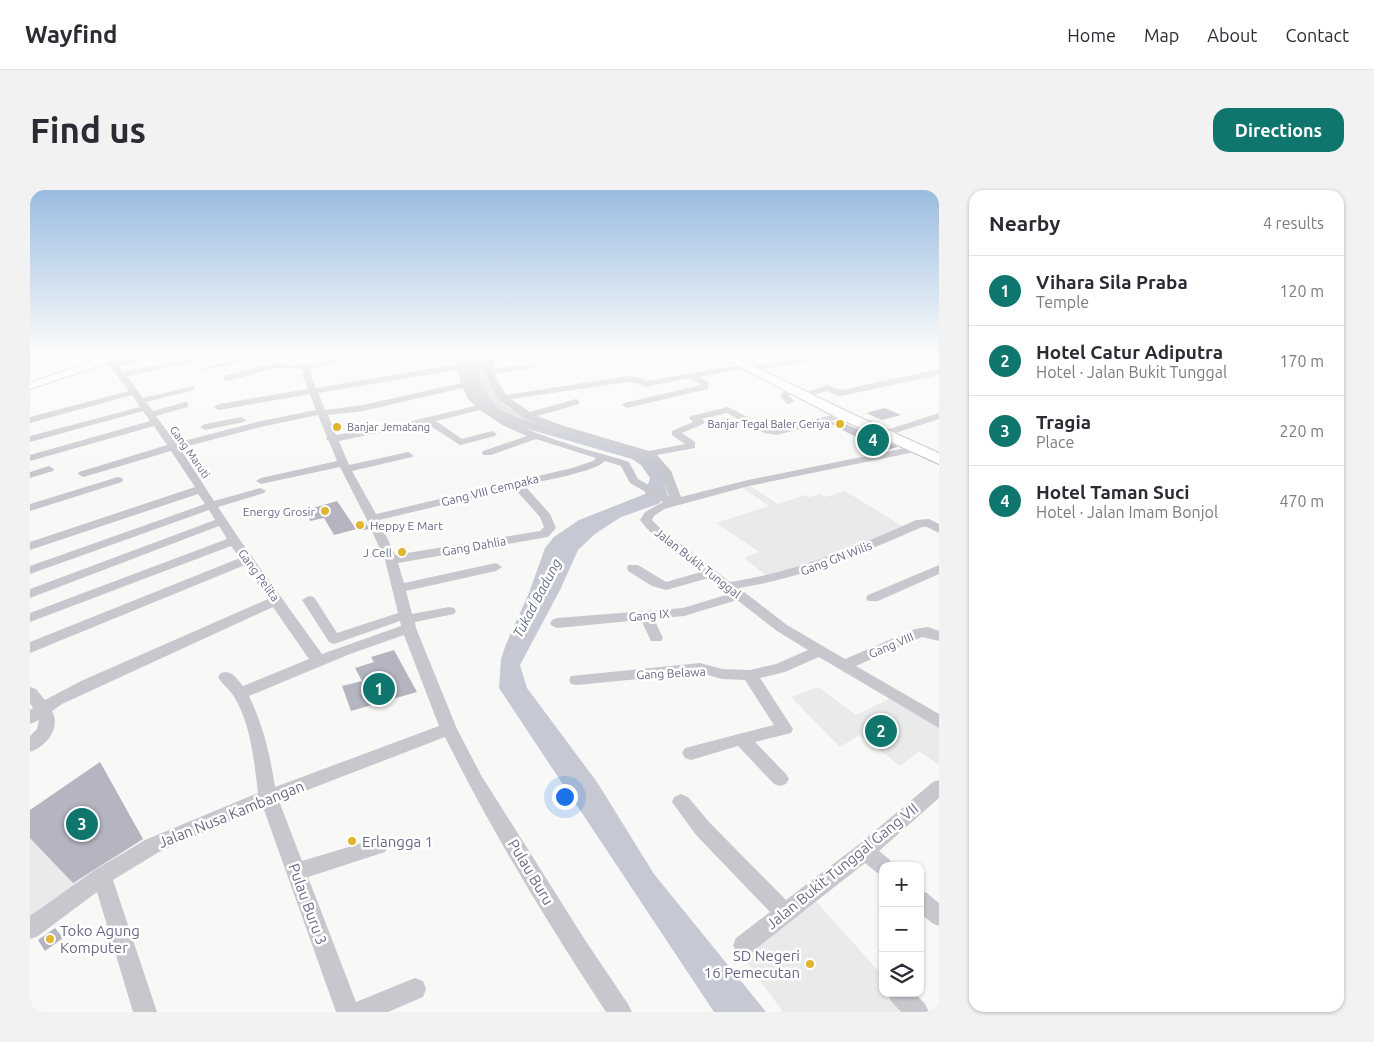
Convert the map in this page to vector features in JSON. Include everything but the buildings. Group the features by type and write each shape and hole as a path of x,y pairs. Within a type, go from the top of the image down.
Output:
{"highway":[{"path":"789,392 939,459"}],"street":[{"path":"30,420 133,392"},
{"name":"Gang Maruti","path":"134,392 201,489"},
{"path":"30,458 148,412 183,392"},
{"path":"219,407 299,392"},
{"path":"313,392 331,439 372,518 391,560 400,588 407,621 448,729"},
{"path":"205,427 321,410 363,408 429,392"},
{"path":"470,392 481,407 493,417 536,436 603,456 628,466 631,477 672,501"},
{"path":"500,395 512,392"},
{"path":"500,395 522,392"},
{"path":"627,405 682,392"},
{"path":"793,395 806,392"},
{"path":"500,395 527,416 648,454 663,466 667,472 672,501"},
{"path":"527,416 576,402"},
{"path":"30,439 185,405"},
{"path":"331,439 428,420 481,407"},
{"path":"96,461 321,410"},
{"path":"648,454 691,446 691,444 676,435 676,432 700,422 694,418 726,410 767,431 774,432 843,415"},
{"path":"883,434 939,416"},
{"path":"428,420 460,442 492,434"},
{"path":"488,453 536,436"},
{"path":"83,474 170,443"},
{"name":"Jalan Bukit Tunggal","path":"915,449 748,483 672,501 649,514 646,520 655,530 782,628 939,722"},
{"path":"30,570 260,486 344,466 408,454"},
{"name":"Gang VIII Cempaka","path":"372,518 595,464 601,461 603,456"},
{"path":"30,475 49,469"},
{"path":"30,508 118,480"},
{"name":"Gang Dahlia","path":"391,560 541,535 550,528 549,522 536,503 516,483"},
{"path":"30,546 201,489"},
{"name":"Gang Pelita","path":"201,489 247,560 318,660"},
{"path":"30,594 222,521"},
{"name":"Gang GN Wilis","path":"733,591 791,575 849,554 920,523 929,523 939,529"},
{"path":"30,618 234,540"},
{"path":"30,648 247,560"},
{"path":"400,588 496,567"},
{"path":"632,568 657,583 666,586 711,573"},
{"path":"873,598 939,569"},
{"name":"Gang IX","path":"557,623 691,611 733,591"},
{"path":"30,718 44,708 87,685 277,600"},
{"path":"309,600 334,639 449,611"},
{"path":"646,616 656,638"},
{"path":"240,693 407,621"},
{"name":"Gang VIII","path":"844,665 920,632 928,632 939,636"},
{"name":"Gang Belawa","path":"577,680 700,668 722,674 750,675 780,668 820,651"},
{"path":"691,753 785,728 750,675"},
{"name":"Pulau Buru 3","path":"226,677 240,693 251,717 261,750 268,797 348,1012"},
{"path":"30,693 44,708 48,725 43,735 30,745"},
{"name":"Jalan Nusa Kambangan","path":"30,929 102,876 152,846 268,797 448,729"},
{"name":"Pulau Buru","path":"448,729 480,788 577,948 620,1012"},
{"path":"740,739 780,779"},
{"name":"Jalan Bukit Tunggal Gang VII","path":"744,944 937,793"},
{"path":"681,802 703,829 784,912"},
{"path":"297,872 378,846"},
{"path":"865,851 879,863"},
{"path":"102,876 145,1012"},
{"path":"924,903 939,916"},
{"path":"361,1012 415,989"},
{"path":"903,997 917,1012"}],"shaded area":[{"path":"486,392 496,392 502,402 512,410 525,417 561,430 516,417 497,408"},
{"path":"579,435 636,451 657,461 661,464 665,471 673,496 667,496 662,467 655,461 630,450"},
{"path":"750,486 778,504 805,495 809,497 820,494 825,497 845,491 907,529 773,581 744,558 759,552 716,523 769,506 743,488"},
{"path":"818,687 856,715 893,697 939,726 939,765 919,751 900,766 860,735 840,747 791,697"},
{"path":"100,762 143,839 75,885 30,921 30,810"},
{"name":"SD Negeri 16 Pemecutan","path":"813,898 879,972 879,997 902,997 909,1005 897,1012 783,1012 740,953"}],"water":[{"name":"Tukad Badung","path":"470,392 486,392 497,408 516,417 630,450 655,461 662,467 667,496 658,504 621,517 595,534 578,550 561,588 520,665 527,688 597,782 654,874 766,1012 714,1012 499,688 501,659 529,593 545,548 554,537 579,520 645,494 650,478 641,465 632,459 521,427 493,415"}],"place":[{"name":"Banjar Tegal Baler Geriya","path":"840,424"},
{"name":"Banjar Jematang","path":"337,427"},
{"name":"Hotel Taman Suci","path":"873,440"},
{"name":"Energy Grosir","path":"325,511"},
{"name":"Heppy E Mart","path":"360,525"},
{"name":"J Cell","path":"402,552"},
{"name":"Vihara Sila Praba","path":"379,689"},
{"name":"Hotel Catur Adiputra","path":"881,731"},
{"name":"Tragia","path":"82,824"},
{"name":"Erlangga 1","path":"352,841"},
{"name":"Toko Agung Komputer","path":"50,939"},
{"name":"SD Negeri 16 Pemecutan","path":"810,964"}]}
